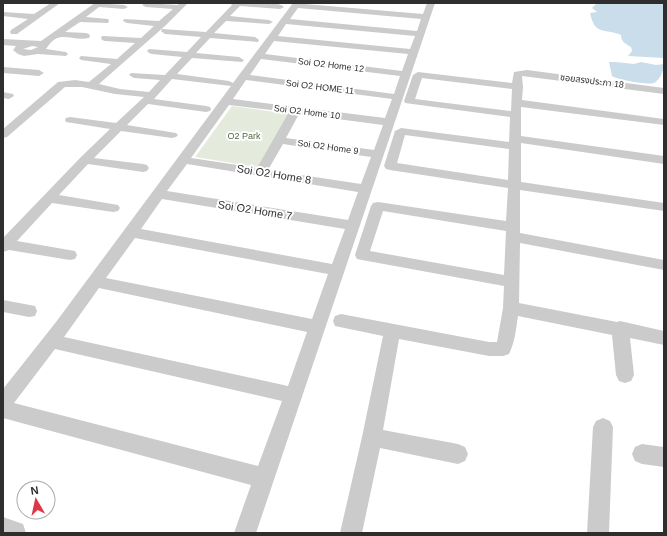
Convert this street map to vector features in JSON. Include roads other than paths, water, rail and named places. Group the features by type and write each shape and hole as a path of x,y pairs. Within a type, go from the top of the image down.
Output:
{"street":[{"path":"14,32 56,3"},
{"path":"234,3 280,7"},
{"path":"5,245 86,160 149,98 238,3"},
{"path":"245,533 336,270 431,3"},
{"path":"39,48 98,4 124,7"},
{"path":"3,403 51,341 296,4 425,17"},
{"path":"146,5 182,5"},
{"path":"92,85 143,41 164,27 182,5"},
{"path":"3,14 36,17"},
{"path":"224,18 269,22"},
{"path":"78,19 106,21"},
{"path":"127,20 208,36 255,40"},
{"path":"284,21 419,34"},
{"path":"57,34 86,36"},
{"path":"105,38 143,41"},
{"path":"271,38 413,52"},
{"path":"3,42 25,48 39,48 63,54"},
{"path":"4,66 25,48"},
{"path":"152,51 239,60"},
{"name":"Soi O2 Home 12","path":"257,56 405,74"},
{"path":"84,58 118,62"},
{"path":"4,66 39,73"},
{"name":"ซอยสรงประภา 18","path":"518,87 517,74 520,73 664,91"},
{"path":"134,75 169,77 229,84"},
{"path":"341,321 499,350 503,349 506,341 511,308 514,184 516,143 517,109 518,87 418,75 409,101 517,109 664,122"},
{"name":"Soi O2 HOME 11","path":"242,77 397,97"},
{"path":"3,135 62,84 70,83 92,85 114,91 206,109"},
{"name":"Soi O2 Home 10","path":"226,101 388,122"},
{"path":"261,172 296,110"},
{"path":"70,120 172,135"},
{"path":"664,160 401,131 390,166 664,206"},
{"name":"Soi O2 Home 9","path":"279,140 377,154"},
{"path":"86,160 143,168"},
{"name":"Soi O2 Home 8","path":"183,160 365,189"},
{"name":"Soi O2 Home 7","path":"158,194 352,225"},
{"path":"50,198 113,208"},
{"path":"512,282 362,255 378,206 513,232 664,265"},
{"path":"130,232 336,270"},
{"path":"5,245 70,255"},
{"path":"95,281 317,327"},
{"path":"3,306 29,310"},
{"path":"511,308 620,328 664,338"},
{"path":"620,328 625,375"},
{"path":"351,533 372,437 392,330"},
{"path":"51,341 293,395"},
{"path":"3,409 264,478"},
{"path":"598,533 603,427"},
{"path":"372,437 458,454"},
{"path":"642,454 664,457"}],"water":[{"path":"597,3 664,3 664,58 628,56 632,51 631,47 623,41 621,35 601,30 592,20 590,13 597,12 592,8"},
{"path":"609,62 634,64 641,62 656,65 664,64 658,80 654,83 646,83 615,78 612,76"}],"park label":[{"name":"O2 Park","path":"244,136"}]}
